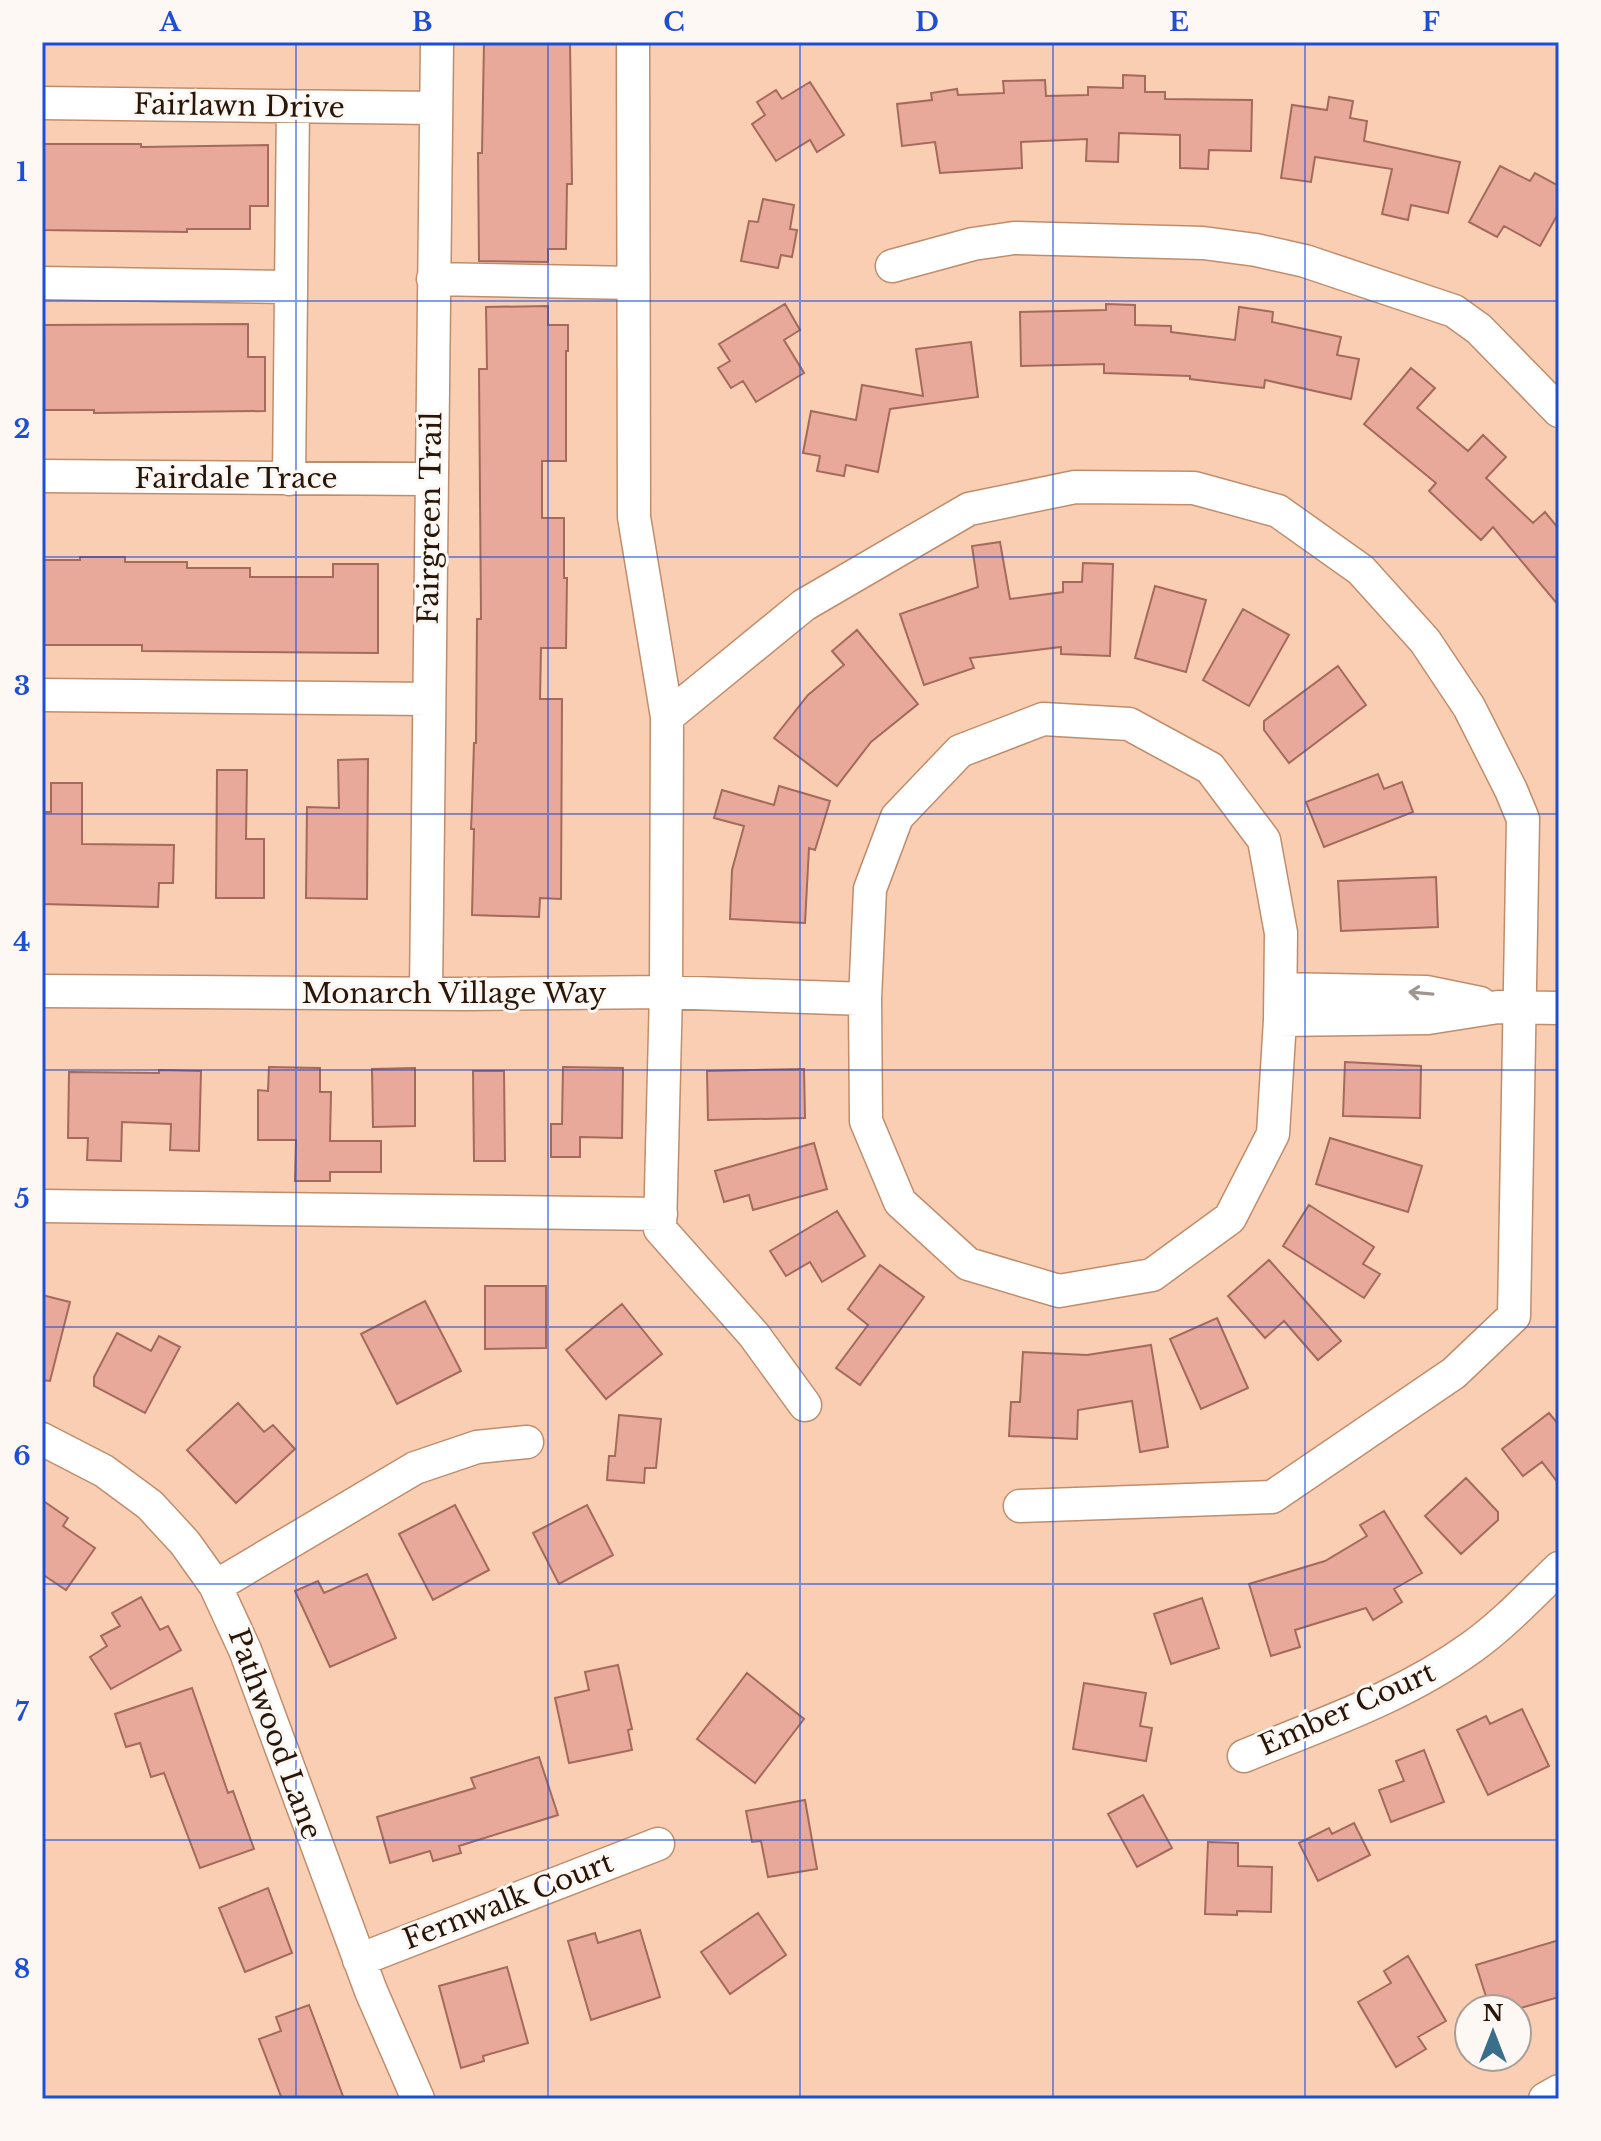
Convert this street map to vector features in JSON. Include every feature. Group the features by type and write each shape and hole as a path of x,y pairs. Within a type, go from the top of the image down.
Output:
{"street":[{"name":"Fairgreen Trail","path":"426,993 437,42"},
{"path":"633,42 634,517 667,717 666,992 660,1229 754,1335 805,1405"},
{"name":"Fairlawn Drive","path":"42,103 435,108"},
{"path":"289,479 293,106"},
{"path":"892,266 984,242 1030,237 1203,243 1281,255 1454,311 1479,329 1559,411"},
{"path":"433,279 633,283"},
{"path":"42,283 291,287"},
{"name":"Fairdale Trace","path":"42,476 430,479"},
{"path":"667,717 804,605 969,509 1075,487 1194,488 1278,511 1361,570 1425,641 1469,707 1511,790 1523,819 1509,1007 1514,1316 1454,1373 1272,1497 1020,1506"},
{"path":"42,695 428,699"},
{"path":"1043,719 1129,724 1210,768 1264,840 1281,933 1280,1004 1273,1134 1230,1218 1152,1275 1059,1291 968,1264 900,1202 866,1121 865,999 870,889 897,817 960,751 1043,719"},
{"name":"Monarch Village Way","path":"42,991 666,992 865,999"},
{"path":"1280,1004 1426,992 1509,1007 1559,1008"},
{"path":"42,1206 661,1214"},
{"name":"Pathwood Lane","path":"42,1439 104,1471 150,1505 185,1543 216,1586 245,1650 359,1960 397,2056 418,2099"},
{"path":"216,1586 415,1468 477,1447 527,1442"},
{"name":"Ember Court","path":"1244,1756 1393,1694 1434,1672 1494,1629 1559,1568"},
{"name":"Fernwalk Court","path":"359,1960 658,1844"},
{"path":"1545,2099 1559,2091"}],"building":[{"path":"484,42 570,42 572,184 567,184 566,249 548,249 548,262 479,261 478,153 482,153"},
{"path":"1123,75 1145,76 1145,92 1165,92 1165,99 1252,100 1251,151 1209,150 1208,169 1180,168 1180,135 1119,133 1118,162 1086,161 1087,139 1021,142 1022,168 940,173 935,142 902,146 897,104 932,100 931,93 957,89 958,95 1004,93 1003,81 1045,80 1046,96 1088,95 1088,87 1123,88"},
{"path":"810,82 844,135 817,152 810,140 776,161 752,124 765,115 757,102 776,90 782,99"},
{"path":"1329,97 1353,101 1350,118 1367,121 1364,141 1460,162 1448,213 1411,205 1408,220 1382,214 1392,169 1315,157 1311,182 1281,178 1292,105 1327,110"},
{"path":"42,144 141,144 141,147 268,145 268,206 250,206 250,229 187,229 187,232 42,230"},
{"path":"1500,166 1530,181 1535,173 1559,186 1559,212 1540,246 1504,226 1497,237 1469,222"},
{"path":"763,199 794,205 790,229 797,230 792,257 781,255 778,268 741,261 749,221 758,222"},
{"path":"785,304 800,330 784,340 804,373 756,402 743,381 731,388 718,368 730,361 719,344"},
{"path":"1106,304 1135,305 1135,325 1171,326 1171,332 1235,340 1239,307 1273,312 1272,322 1341,337 1337,355 1359,359 1351,399 1265,380 1264,388 1190,379 1190,376 1104,373 1104,364 1021,366 1020,312 1106,310"},
{"path":"548,306 548,325 568,325 566,461 542,461 542,518 564,518 564,578 567,578 566,648 541,648 540,699 562,699 561,899 540,898 539,917 472,915 474,829 471,829 476,743 477,619 481,619 479,369 487,369 486,307"},
{"path":"248,324 248,357 265,357 265,411 94,413 94,410 42,410 42,325"},
{"path":"971,342 978,397 890,409 878,472 846,465 844,476 817,471 820,456 803,453 811,411 856,420 862,385 923,396 916,349"},
{"path":"1411,368 1435,388 1417,408 1468,451 1483,435 1506,457 1486,478 1533,523 1545,512 1559,529 1559,606 1493,527 1481,540 1429,491 1436,483 1364,424"},
{"path":"1000,542 1010,599 1063,592 1063,582 1082,582 1083,563 1113,564 1110,656 1061,654 1061,647 970,658 974,668 924,685 900,614 978,587 972,546"},
{"path":"80,557 125,557 125,562 187,562 187,568 250,568 250,577 333,577 333,564 378,564 378,653 142,651 142,645 42,645 42,560 80,560"},
{"path":"1155,586 1206,600 1186,672 1135,658"},
{"path":"1243,609 1289,635 1249,706 1203,680"},
{"path":"857,630 918,704 871,742 837,786 774,738 808,695 844,665 832,651"},
{"path":"1338,666 1366,705 1289,763 1264,730 1264,721"},
{"path":"368,759 367,899 306,898 307,807 339,808 338,760"},
{"path":"217,770 247,770 246,839 264,839 264,898 216,898"},
{"path":"1378,774 1384,789 1402,782 1413,812 1324,847 1306,802"},
{"path":"51,783 82,783 82,844 174,845 173,883 159,883 158,907 42,904 42,812 51,812"},
{"path":"779,786 830,801 815,850 809,848 805,923 730,919 732,870 744,826 714,818 722,790 774,805"},
{"path":"1436,877 1438,927 1341,931 1338,881"},
{"path":"1345,1062 1421,1066 1420,1118 1343,1116"},
{"path":"269,1067 320,1068 320,1092 331,1092 330,1141 381,1141 381,1172 330,1172 330,1181 295,1181 296,1140 258,1140 258,1090 268,1091"},
{"path":"563,1067 623,1068 622,1138 580,1137 580,1157 551,1157 551,1124 562,1124"},
{"path":"415,1068 415,1126 373,1127 372,1069"},
{"path":"804,1069 805,1118 708,1120 707,1071"},
{"path":"159,1070 201,1071 199,1151 170,1150 171,1124 122,1122 121,1161 87,1160 88,1138 68,1138 69,1072 159,1073"},
{"path":"473,1071 504,1071 505,1161 474,1161"},
{"path":"1330,1138 1422,1166 1408,1212 1316,1184"},
{"path":"814,1143 827,1189 753,1210 749,1195 724,1202 715,1171"},
{"path":"1309,1205 1374,1247 1363,1264 1380,1274 1364,1298 1283,1246"},
{"path":"837,1211 865,1256 822,1282 810,1262 786,1276 770,1251"},
{"path":"1269,1260 1341,1341 1318,1360 1284,1321 1265,1338 1228,1296"},
{"path":"880,1265 924,1297 860,1385 836,1368 868,1325 848,1309"},
{"path":"485,1286 546,1286 546,1348 485,1349"},
{"path":"42,1295 70,1302 50,1381 42,1380"},
{"path":"425,1301 461,1371 397,1404 361,1334"},
{"path":"622,1304 662,1354 606,1399 566,1350"},
{"path":"1217,1318 1248,1388 1201,1409 1170,1339"},
{"path":"117,1333 151,1351 159,1336 180,1347 145,1413 94,1386 94,1377"},
{"path":"1151,1345 1168,1447 1140,1452 1132,1401 1078,1410 1077,1439 1009,1436 1011,1402 1020,1402 1023,1352 1087,1355"},
{"path":"238,1403 264,1432 273,1425 295,1449 236,1503 187,1450"},
{"path":"1549,1413 1559,1425 1559,1484 1542,1462 1523,1476 1502,1449"},
{"path":"619,1415 661,1419 656,1468 645,1468 644,1483 607,1480 609,1456 615,1456"},
{"path":"1466,1478 1498,1512 1498,1520 1461,1554 1425,1516"},
{"path":"42,1500 68,1518 63,1526 95,1548 66,1590 42,1574"},
{"path":"455,1505 489,1570 433,1600 399,1534"},
{"path":"587,1505 613,1555 559,1584 533,1533"},
{"path":"1384,1511 1422,1573 1394,1589 1402,1602 1373,1620 1366,1608 1295,1630 1300,1647 1271,1656 1249,1584 1325,1561 1367,1536 1360,1525"},
{"path":"367,1574 396,1638 330,1667 295,1591 318,1581 324,1593"},
{"path":"141,1597 160,1630 168,1626 181,1650 111,1689 90,1657 107,1646 101,1636 120,1626 112,1613"},
{"path":"1202,1598 1219,1648 1171,1664 1154,1614"},
{"path":"618,1665 632,1729 628,1730 632,1750 569,1763 555,1698 589,1690 585,1672"},
{"path":"747,1673 804,1719 755,1783 697,1739"},
{"path":"1084,1683 1146,1693 1140,1726 1152,1728 1146,1761 1073,1749"},
{"path":"192,1688 228,1793 233,1791 254,1849 200,1868 164,1773 151,1777 140,1743 126,1747 115,1714"},
{"path":"1522,1709 1549,1766 1488,1795 1457,1730 1486,1716 1490,1724"},
{"path":"1424,1750 1444,1802 1391,1822 1379,1790 1404,1781 1396,1761"},
{"path":"539,1757 558,1815 459,1846 461,1853 433,1861 430,1851 390,1863 377,1817 475,1788 471,1778"},
{"path":"1143,1795 1172,1848 1137,1867 1108,1814"},
{"path":"805,1800 817,1869 768,1877 761,1841 752,1842 746,1811"},
{"path":"1354,1823 1370,1855 1318,1881 1299,1843 1329,1828 1332,1834"},
{"path":"1208,1842 1238,1843 1238,1866 1272,1867 1271,1912 1205,1914"},
{"path":"268,1888 292,1953 245,1972 219,1908"},
{"path":"758,1913 786,1955 730,1994 701,1952"},
{"path":"640,1930 660,1997 591,2020 568,1941 595,1933 598,1943"},
{"path":"1559,1940 1559,1997 1533,2004 1533,1993 1485,1993 1476,1965"},
{"path":"1408,1956 1446,2021 1418,2037 1426,2049 1396,2067 1358,2002 1391,1983 1384,1971"},
{"path":"507,1967 528,2043 483,2056 484,2061 461,2068 439,1986"},
{"path":"309,2005 344,2099 282,2099 259,2039 281,2031 276,2017"}]}
